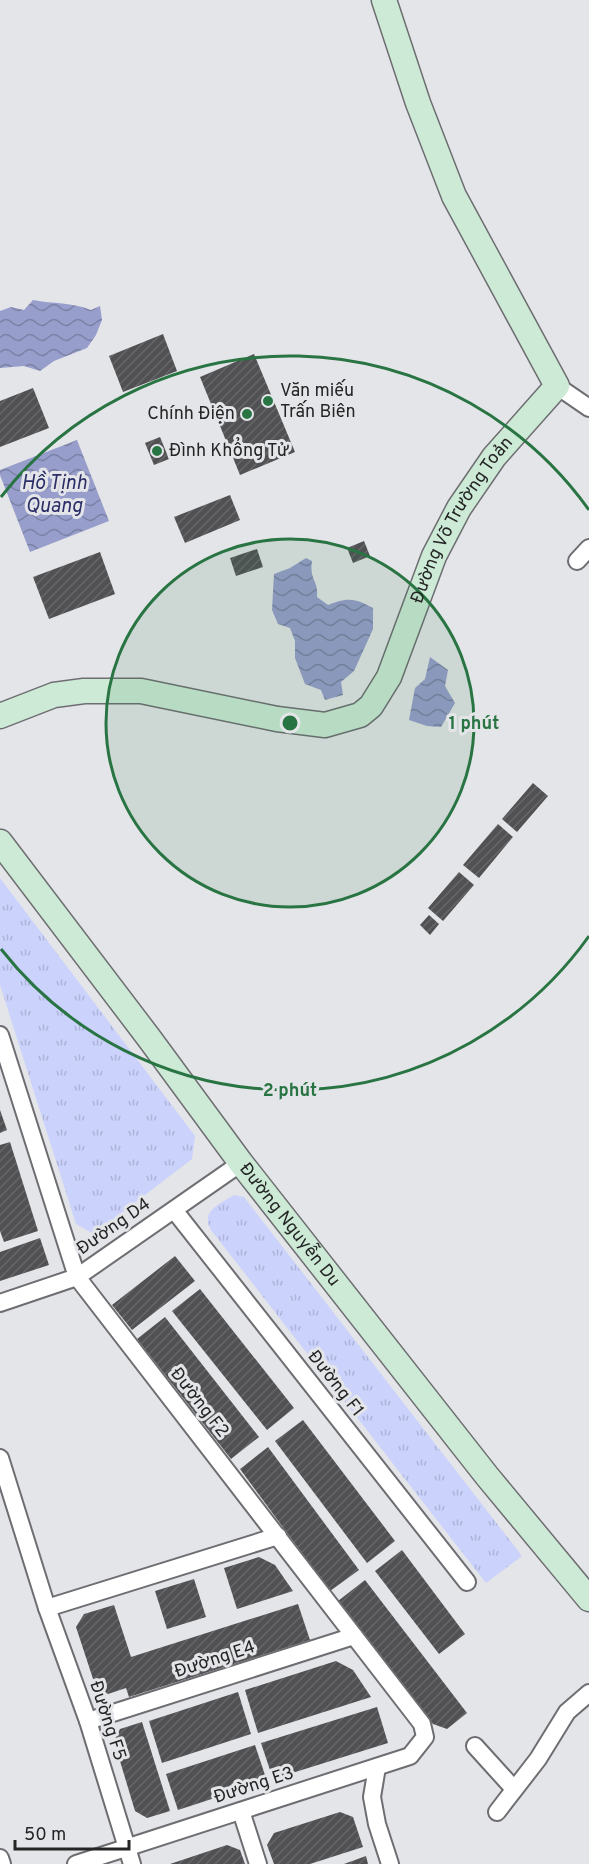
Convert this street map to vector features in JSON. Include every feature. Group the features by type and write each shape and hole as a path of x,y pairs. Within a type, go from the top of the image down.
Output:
{"main road":[{"path":"384,0 418,103 454,195 557,386"},
{"name":"Đường Võ Trường Toản","path":"0,716 54,695 84,691 141,691 277,719 325,725 360,715 370,706 389,678 434,556 459,507 494,457 557,386"},
{"name":"Đường Nguyễn Du","path":"0,842 241,1163 487,1476 589,1599"}],"street":[{"path":"557,386 589,408"},
{"path":"577,561 589,548"},
{"name":"Đường F2","path":"0,1035 77,1277 422,1724 425,1737 411,1756"},
{"name":"Đường D4","path":"0,1304 77,1277 241,1163"},
{"name":"Đường F1","path":"174,1210 467,1582"},
{"name":"Đường F5","path":"0,1458 48,1608 88,1721 132,1864"},
{"path":"48,1608 278,1536"},
{"name":"Đường E4","path":"88,1721 354,1636"},
{"path":"497,1812 538,1759 567,1712 589,1693"},
{"path":"475,1746 514,1789"},
{"name":"Đường E3","path":"76,1864 411,1756"},
{"path":"377,1767 372,1797 377,1824 390,1864"},
{"path":"241,1811 258,1864"},
{"path":"0,1858 2,1864"}],"green space":[{"path":"0,878 195,1136 192,1159 94,1234 76,1224 0,985"},
{"path":"234,1195 244,1197 522,1556 486,1583 211,1230 208,1223 210,1213"}],"water":[{"path":"33,300 70,304 91,310 100,306 102,320 96,335 87,348 54,361 40,371 24,366 0,368 0,311 11,307 24,310"},
{"name":"Hồ Tịnh Quang","path":"77,440 109,521 30,552 0,470"},
{"path":"306,558 312,561 311,567 317,587 317,597 328,605 351,600 373,608 373,629 354,671 341,682 343,695 325,700 321,690 305,684 295,658 295,641 290,628 278,624 272,610 274,574"},
{"path":"430,657 448,670 445,686 455,703 441,727 427,726 409,720 415,688 425,679"}],"building":[{"path":"163,334 177,371 123,392 109,356"},
{"name":"Chính Điện","path":"254,354 295,452 240,475 200,377"},
{"path":"33,388 49,428 0,447 0,401"},
{"name":"Đình Khổng Tử","path":"160,437 169,459 154,465 145,443"},
{"path":"230,495 240,520 185,543 174,517"},
{"path":"364,541 370,556 353,563 347,548"},
{"path":"257,549 263,567 236,576 230,558"},
{"path":"100,552 115,594 49,619 33,577"},
{"path":"533,783 548,796 517,832 502,819"},
{"path":"498,824 513,837 479,878 463,865"},
{"path":"459,872 474,885 443,921 428,908"},
{"path":"429,915 439,924 430,935 420,925"},
{"path":"0,1110 7,1130 0,1133"},
{"path":"10,1142 38,1231 4,1242 0,1231 0,1145"},
{"path":"40,1238 49,1265 0,1281 0,1252"},
{"path":"175,1256 195,1281 132,1330 112,1305"},
{"path":"200,1289 294,1408 267,1430 172,1311"},
{"path":"165,1317 259,1437 231,1459 137,1339"},
{"path":"303,1420 395,1541 367,1563 275,1441"},
{"path":"268,1447 359,1570 330,1591 240,1469"},
{"path":"402,1550 465,1634 439,1654 375,1571"},
{"path":"259,1557 275,1565 293,1591 237,1609 224,1568"},
{"path":"194,1579 206,1617 167,1629 155,1591"},
{"path":"365,1580 467,1713 447,1729 433,1724 338,1601"},
{"path":"298,1604 310,1640 129,1697 126,1688 108,1694 96,1688 76,1627 84,1614 114,1605 131,1657"},
{"path":"336,1661 353,1670 371,1697 258,1733 245,1690"},
{"path":"238,1692 251,1734 162,1763 149,1721"},
{"path":"377,1707 388,1743 273,1779 261,1743"},
{"path":"142,1722 170,1811 147,1818 135,1811 114,1741 120,1729"},
{"path":"255,1745 267,1781 178,1810 166,1774"},
{"path":"340,1812 353,1817 363,1847 310,1864 274,1864 267,1845 274,1833"},
{"path":"227,1845 240,1850 245,1864 170,1864"},
{"path":"366,1856 368,1864 344,1864"}],"place":[{"name":"Văn miếu Trấn Biên","path":"268,401"},
{"name":"Chính Điện","path":"247,414"},
{"name":"Đình Khổng Tử","path":"157,451"}]}
